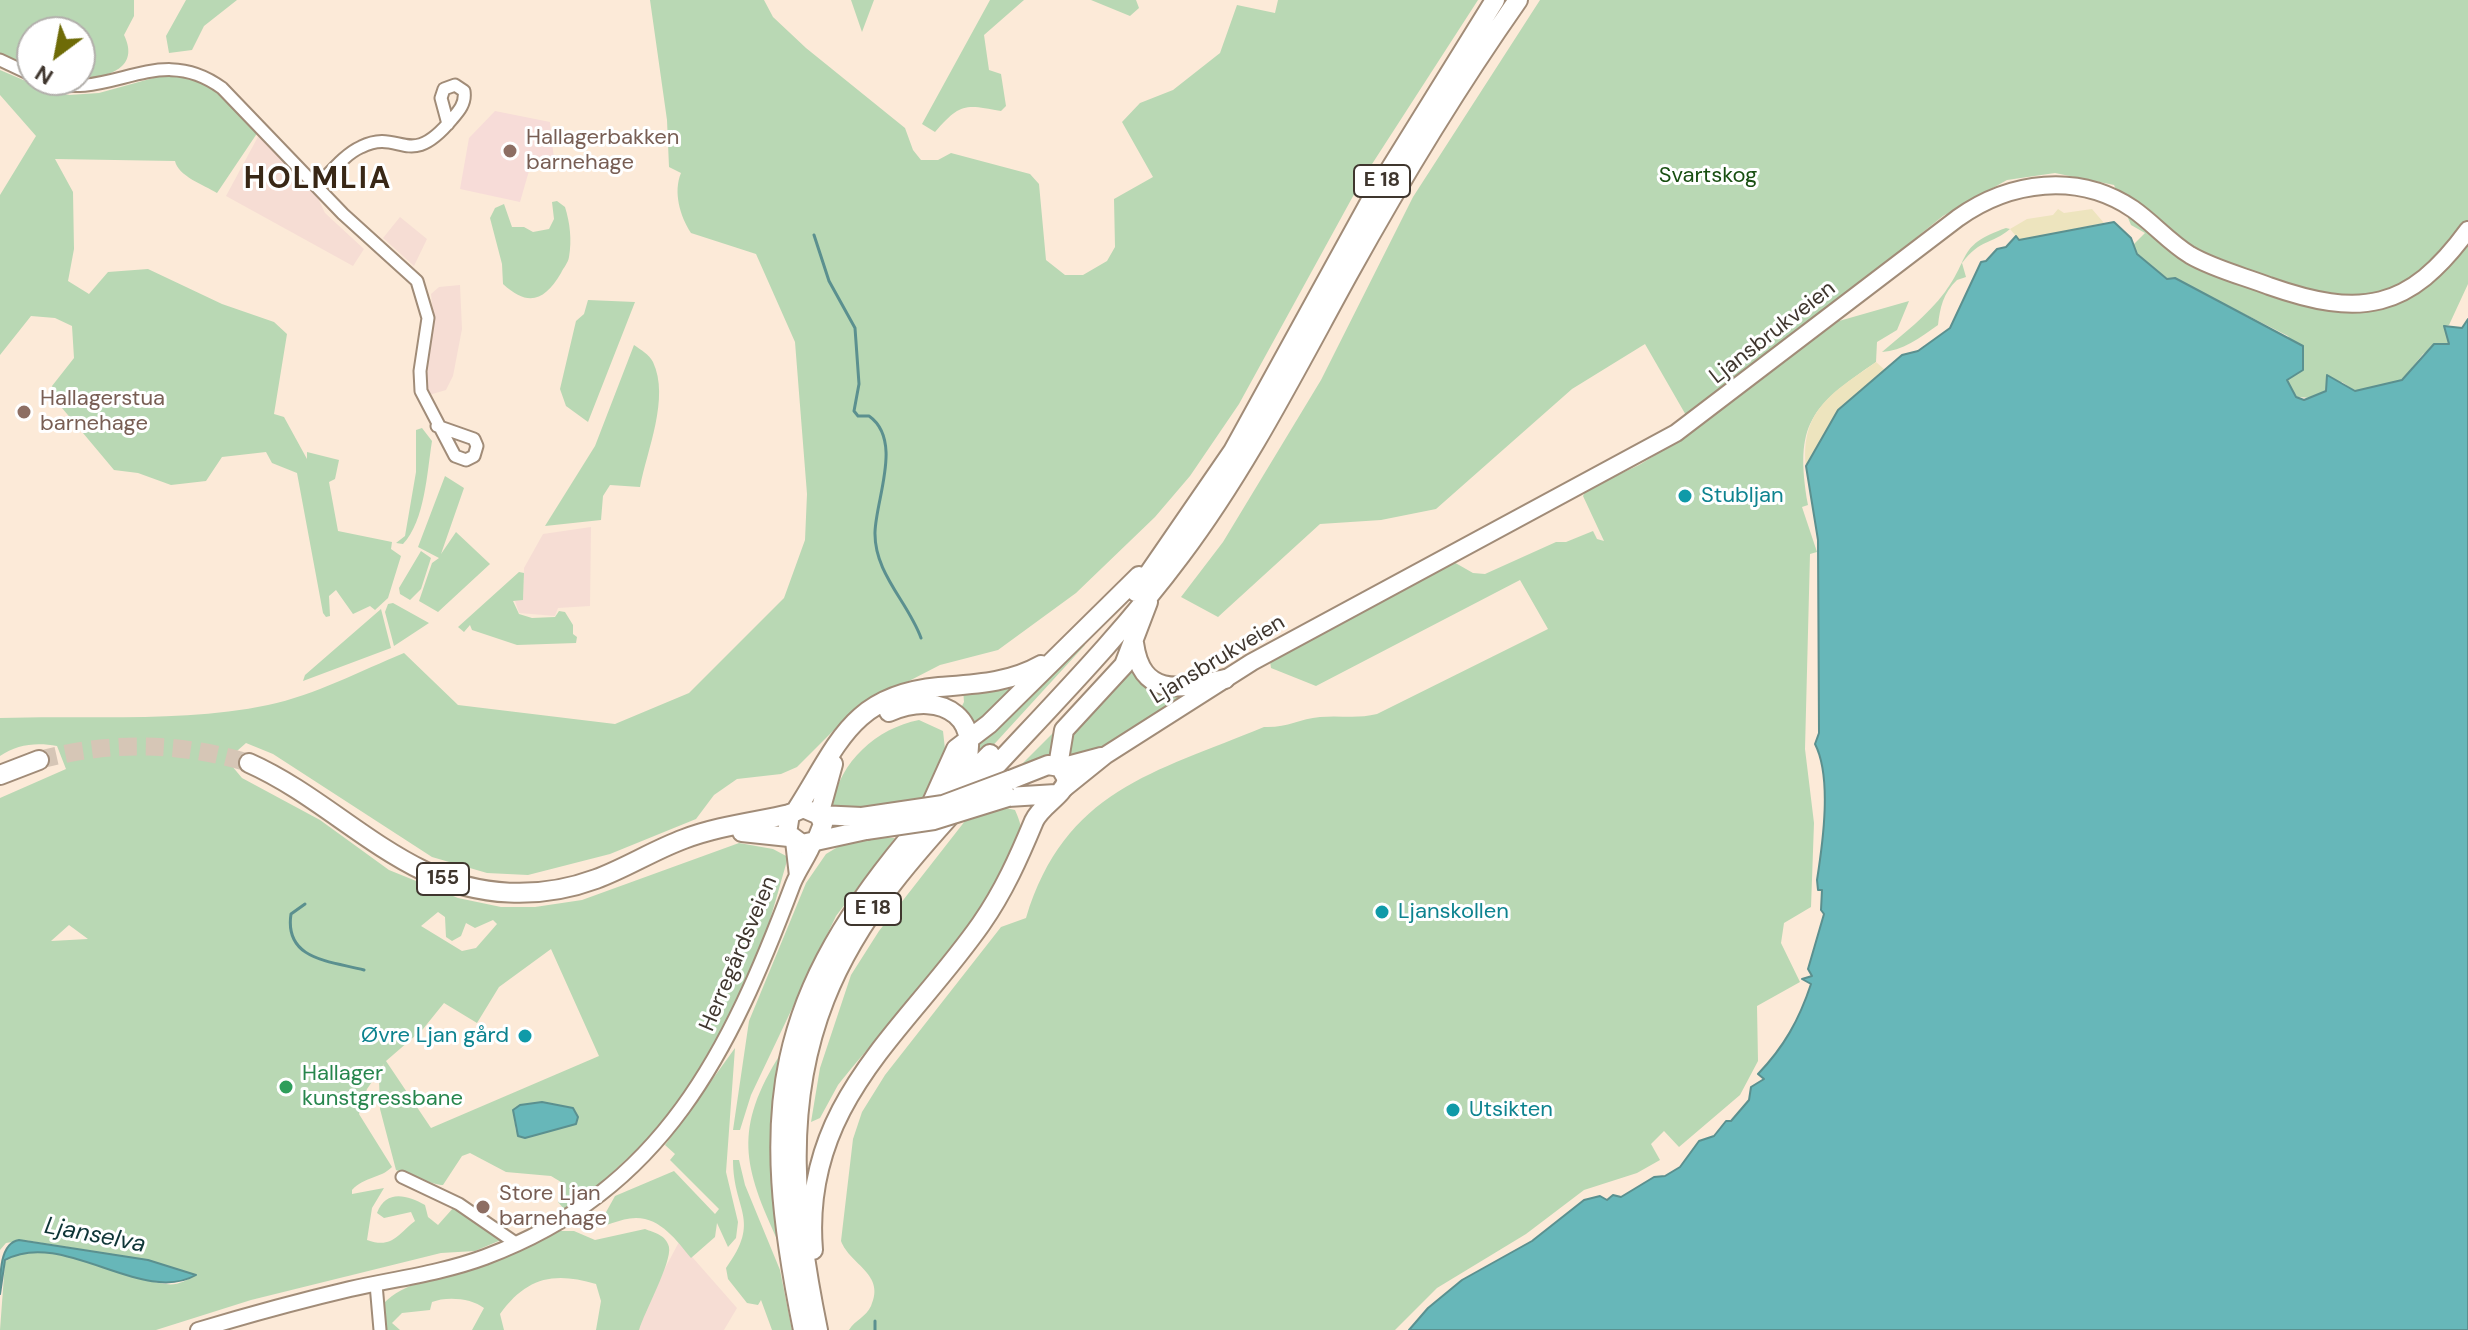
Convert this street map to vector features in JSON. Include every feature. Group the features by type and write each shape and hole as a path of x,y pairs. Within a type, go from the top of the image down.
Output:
{"main road":[{"name":"E 18","path":"818,1330 781,1204 778,1152 782,1097 796,1031 824,957 868,890 925,820 1112,622 1174,539 1233,451 1371,200 1495,0"},
{"name":"E 18","path":"803,1330 796,1190 797,1110 812,1036 842,960 899,874 1151,594 1194,537 1247,458 1386,208 1518,0"},
{"name":"Ljansbrukveien","path":"1056,792 1106,755 1225,679 1676,433 1958,218 1990,198 2037,186 2091,189 2124,203 2203,261 2289,293 2350,306 2384,301 2413,288 2436,269 2468,230"},
{"name":"E 18","path":"925,820 950,757 1101,617 1174,539"},
{"name":"E 18","path":"1056,792 1036,781 1054,766 1064,730 1075,714 1116,676 1134,643 1151,594"},
{"path":"1134,643 1141,669 1161,686 1191,686 1225,679"},
{"name":"E 18","path":"791,839 786,825 838,739 876,706 918,691 1008,679 1057,655"},
{"path":"816,840 822,830 819,815 825,782 834,763 856,735 883,714 910,705 939,705 963,722 970,738"},
{"name":"E 18","path":"956,787 969,762 970,738"},
{"name":"Ljansbrukveien","path":"1054,766 1106,755"},
{"path":"0,775 39,760"},
{"name":"155","path":"249,763 284,780 415,866 441,878 487,891 541,892 578,884 674,842 794,812"},
{"name":"E 18","path":"800,1276 817,1180 837,1117 870,1059 983,922 1014,869 1038,814 1066,774 1054,766"},
{"path":"794,812 809,808 819,815 864,823 934,820 1009,789 1054,766"},
{"path":"1009,789 1056,792"},
{"path":"791,839 806,844 864,823"},
{"name":"155","path":"719,829 791,839"}],"street":[{"path":"96,81 158,68 198,73 235,99 343,214 400,262 420,286 428,318 420,384 437,426"},
{"path":"318,185 362,146 376,143 420,146 436,139 448,124"},
{"name":"Herregårdsveien","path":"791,839 797,876"},
{"name":"Herregårdsveien","path":"198,1330 467,1263 556,1226 592,1202 640,1156 691,1097 733,1031 797,876 816,840"},
{"path":"402,1177 459,1204 517,1244"},
{"path":"376,1284 380,1330"}],"shaded area":[{"name":"Hallagerbakken barnehage","path":"495,111 550,122 555,169 531,164 520,202 460,189 469,138"},
{"path":"260,133 315,192 325,213 364,249 353,266 226,196"},
{"path":"400,217 427,239 414,266 383,238"},
{"path":"460,285 462,329 453,376 446,390 429,395 425,380 434,324 431,294 439,287"},
{"path":"591,527 590,606 558,608 555,616 519,613 515,601 523,599 524,568 543,534"},
{"path":"679,1242 737,1308 724,1330 632,1330"}],"green space":[{"path":"0,0 134,0 134,16 124,35 128,56 119,69 111,73 96,77 96,16 16,16 16,62 0,53"},
{"path":"186,0 237,0 204,26 192,50 169,53 166,36"},
{"path":"650,0 764,0 773,17 806,48 905,128 913,150 921,160 938,160 951,153 1030,174 1039,184 1046,260 1065,275 1083,275 1107,261 1115,247 1114,199 1153,177 1122,122 1140,103 1173,90 1220,53 1237,5 1275,13 1278,0 1478,0 1363,178 1239,404 1190,476 1155,517 1076,593 998,650 940,665 874,699 848,716 797,767 781,774 737,779 714,795 696,819 610,854 528,875 487,873 432,857 273,754 246,743 237,751 232,766 242,778 320,820 389,870 458,898 501,907 535,907 582,900 739,843 773,849 788,857 748,985 713,1057 666,1119 572,1209 564,1209 558,1202 561,1182 551,1176 506,1172 470,1153 462,1156 443,1185 396,1170 380,1109 379,1079 384,1064 367,1089 359,1114 392,1167 352,1190 352,1194 384,1188 372,1208 367,1240 388,1242 415,1221 411,1212 384,1218 377,1213 386,1200 398,1196 425,1205 428,1217 438,1225 454,1207 501,1240 475,1251 441,1253 251,1300 156,1330 0,1330 5,1262 17,1253 55,1254 166,1284 181,1282 195,1275 148,1260 24,1240 6,1243 0,1250 0,798 66,769 57,746 27,745 0,756 0,718 169,716 236,711 303,695 404,653 458,705 615,724 689,693 784,598 805,540 807,494 795,342 756,254 691,233 681,212 678,196 681,173 669,167 667,120","holes":["438,912 445,917 446,937 452,941 461,936 466,923 475,928 493,920 497,924 476,948 462,951 421,926","69,925 88,939 51,941","551,949 599,1056 431,1128 386,1061 423,1029 444,1003 477,1023 499,987","542,1102 570,1107 516,1131 513,1110 520,1105"]},
{"path":"851,0 874,0 862,32"},
{"path":"990,0 1024,0 984,35 989,70 1001,74 1006,106 1001,111 964,108 935,132 922,124"},
{"path":"1091,0 1136,0 1139,8 1130,16"},
{"name":"Svartskog","path":"1540,0 2468,0 2468,284 2449,325 2445,326 2449,344 2437,345 2423,354 2402,380 2355,391 2342,382 2313,398 2296,397 2287,380 2304,361 2288,336 2175,279 2168,279 2137,254 2133,245 2145,233 2131,225 2114,185 2055,173 2007,180 1943,216 1731,387 1687,417 1645,344 1572,389 1436,509 1381,520 1320,524 1218,617 1181,597 1223,542 1321,380 1413,197"},
{"path":"0,70 16,77 16,96 96,96 96,93 175,72 196,77 226,97 258,132 217,193 186,176 175,161 55,159 73,192 74,249 68,281 89,294 108,272 148,269 222,304 274,322 287,334 274,414 284,417 307,459 307,452 339,460 335,479 329,482 338,531 392,542 391,549 401,556 388,598 375,610 370,606 353,614 336,590 329,596 330,616 326,617 323,613 297,473 272,463 266,452 222,457 206,481 171,485 138,473 114,470 62,408 52,386 74,358 72,326 55,318 31,316 0,355 0,195 36,136 0,95"},
{"path":"557,201 565,207 568,219 568,261 555,282 542,295 536,298 521,296 503,284 502,264 490,218 495,208 504,204 512,227 524,227 533,232 549,229 554,219 552,202"},
{"path":"2006,228 2010,229 1975,249 1962,263 1966,277 1957,280 1945,295 1938,325 1904,346 1882,352 1938,301 1972,246"},
{"path":"588,300 635,302 588,422 566,406 560,389 576,321 584,314"},
{"path":"1909,301 1897,330 1877,342 1876,362 1822,405 1806,436 1804,477 1808,505 1802,507 1817,552 1810,554 1805,749 1814,823 1811,907 1784,923 1781,943 1800,982 1757,1006 1758,1061 1740,1095 1679,1147 1664,1131 1651,1144 1660,1160 1637,1173 1584,1190 1526,1234 1437,1288 1395,1330 849,1330 869,1310 874,1295 870,1278 841,1241 853,1139 862,1112 885,1075 1001,927 1026,918 1043,875 1064,841 1089,813 1118,792 1185,758 1264,727 1320,717 1377,714 1548,629 1520,580 1316,686 1271,668 1270,661 1452,561 1473,573 1485,574 1556,542 1566,542 1593,531 1597,539 1604,541 1583,496 1586,490 1639,465 1670,446 1839,321"},
{"path":"634,345 653,362 659,392 656,424 640,487 610,485 603,496 601,520 545,526 595,446"},
{"path":"422,428 432,441 424,496 410,534 403,544 396,543 405,536 416,472 416,430"},
{"path":"445,476 464,488 441,554 456,532 490,564 438,612 419,601 432,563 439,558 418,547"},
{"path":"421,551 431,558 421,589 410,600 400,594 399,588"},
{"path":"519,572 524,573 523,600 513,601 519,614 532,618 555,617 559,611 565,612 573,625 576,643 517,645 472,630 470,625 464,632 458,627"},
{"path":"393,603 429,623 394,646 385,612 388,604"},
{"path":"381,609 391,648 303,681 305,675"},
{"path":"1085,645 976,764 975,739"},
{"path":"1131,662 1193,691 1110,747 1068,760 1066,741"},
{"path":"1027,677 974,732 960,710 964,702 963,689"},
{"path":"919,720 943,731 945,749 926,797 854,808 833,805 843,775 862,749 889,731"},
{"path":"1059,727 1053,754 1020,766"},
{"path":"1006,808 1015,810 1021,833 995,889 942,961 838,1085 820,1118 811,1122 820,1068 851,975 879,931 965,821"},
{"path":"864,837 895,838 836,916 751,1095 740,1130 733,1130 749,1021 806,883 826,854 846,842"},
{"path":"735,1048 726,1172 738,1222 736,1238 728,1247 717,1223 715,1237 691,1258 661,1226 645,1219 630,1218 586,1228 585,1221 590,1215 605,1214 615,1196 674,1171 715,1214 719,1209 670,1160 675,1154 665,1145"},
{"path":"781,1053 771,1125 772,1185 779,1243 757,1192 748,1148 755,1104"},
{"path":"733,1160 739,1160 745,1185 780,1270 792,1330 772,1330 761,1300 758,1305 747,1303 728,1279 726,1268 737,1251 744,1226"},
{"path":"645,1229 665,1240 669,1254 639,1330 596,1330 601,1301 596,1284 554,1278 530,1285 510,1302 500,1314 504,1330 472,1330 484,1308 466,1300 451,1299 432,1302 430,1310 402,1313 392,1323 400,1330 382,1330 383,1304 412,1285 468,1269 560,1231 574,1231 595,1240"}],"sand":[{"path":"2058,209 2064,213 2092,209 2104,223 2019,240 2010,229 2027,219 2053,215"},
{"path":"1876,362 1885,370 1838,410 1806,466 1809,430 1823,404"}],"water":[{"path":"2114,222 2131,238 2137,254 2167,279 2175,278 2303,346 2303,370 2287,380 2296,397 2304,400 2326,391 2327,375 2355,391 2402,380 2434,344 2449,344 2444,326 2462,328 2468,319 2468,1330 1409,1330 1428,1308 1462,1280 1532,1241 1584,1200 1600,1196 1607,1200 1613,1195 1621,1197 1654,1177 1665,1176 1680,1167 1699,1141 1714,1136 1726,1121 1731,1121 1749,1100 1751,1087 1764,1079 1758,1074 1796,1021 1811,984 1802,979 1812,976 1808,969 1824,914 1821,910 1822,890 1818,890 1817,880 1825,792 1815,744 1819,733 1818,540 1806,466 1838,410 1902,355 1918,351 1950,328 1981,262 1997,249 2006,247 2016,236 2019,240"},
{"path":"542,1102 573,1108 578,1117 576,1124 525,1138 518,1136 513,1110 520,1105"},
{"path":"19,1240 148,1260 196,1275 175,1282 152,1281 52,1253 28,1253 5,1260 0,1294 5,1253 13,1242"}],"waterway":[{"path":"814,235 829,281 855,328 859,384 854,411 858,416 869,416 879,426 884,439 885,470 876,518 876,547 886,574 921,638"},
{"path":"305,904 291,914 291,929 302,950 324,960 364,970"},
{"path":"875,1321 875,1330"}],"tunnel":[{"path":"39,760 92,750 144,746 197,751 249,763"}],"place":[{"name":"Hallagerbakken barnehage","path":"510,151"},
{"name":"Hallagerstua barnehage","path":"24,412"},
{"name":"Stubljan","path":"1685,496"},
{"name":"Ljanskollen","path":"1382,912"},
{"name":"Øvre Ljan gård","path":"525,1036"},
{"name":"Hallager kunstgressbane","path":"286,1087"},
{"name":"Utsikten","path":"1453,1110"},
{"name":"Store Ljan barnehage","path":"483,1207"}],"district":[{"name":"HOLMLIA","path":"318,180"}],"water label":[{"name":"Ljanselva","path":"95,1236"}]}
